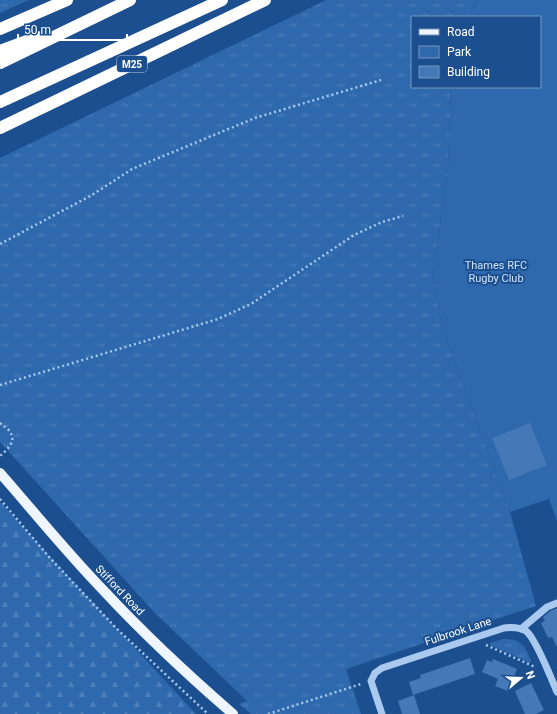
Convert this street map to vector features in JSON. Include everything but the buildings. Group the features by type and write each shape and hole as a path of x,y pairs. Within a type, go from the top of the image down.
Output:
{"highway":[{"path":"0,29 67,0"},
{"path":"0,63 130,0"},
{"name":"M25","path":"0,102 222,0"},
{"name":"M25","path":"0,128 265,0"},
{"path":"0,51 112,9"}],"main road":[{"name":"Stifford Road","path":"0,473 104,591 152,640 233,714"}],"street":[{"path":"557,603 547,607 521,629 527,632 535,644 557,692"},
{"name":"Fulbrook Lane","path":"371,681 375,674 382,668 504,628 515,627 521,629"},
{"path":"371,681 382,714"}],"path":[{"path":"0,244 92,195 132,169 254,118 381,80"},
{"path":"0,385 218,319 251,304 354,235 382,222 403,216"},
{"path":"0,423 10,432 12,438 11,444 7,450 0,456"},
{"path":"0,499 48,556 117,629 208,714"},
{"path":"482,644 537,668"},
{"path":"268,714 371,681"}],"green space":[{"path":"0,0 29,0 0,13"},
{"path":"326,0 477,0 469,16 411,16 411,88 451,88 448,168 433,274 442,327 510,512 536,606 346,669 361,714 251,714 239,704 247,701 154,612 0,442 0,158"},
{"name":"Thames RFC Rugby Club","path":"477,0 557,0 557,521 549,499 510,512 442,327 433,274 448,168 451,88 541,88 541,16 469,16"},
{"path":"0,502 196,714 0,714"},
{"path":"503,639 514,640 521,644 531,660 530,663 490,645 490,643"}]}
